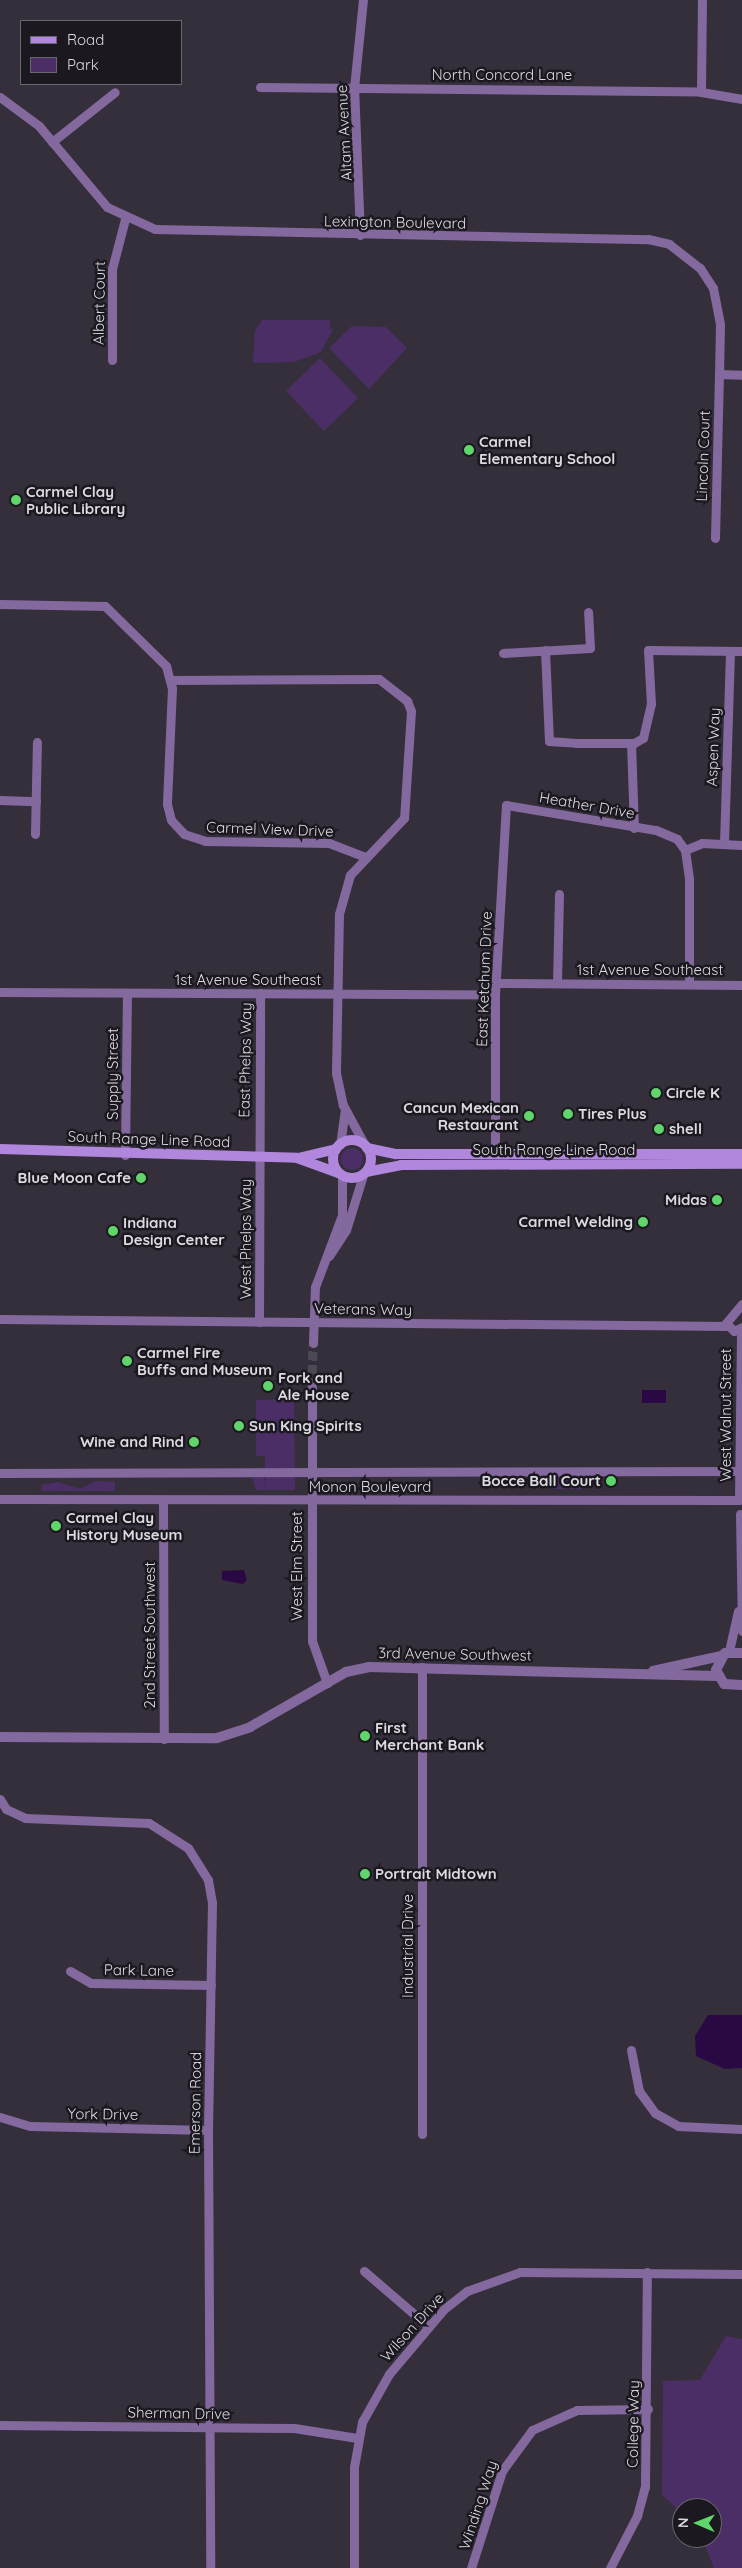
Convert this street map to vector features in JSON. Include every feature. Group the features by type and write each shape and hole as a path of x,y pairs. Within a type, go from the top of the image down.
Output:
{"main road":[{"path":"350,1141 365,1146 371,1157 364,1173 340,1174 333,1161 338,1147 350,1141"},
{"name":"South Range Line Road","path":"365,1146 396,1154 742,1154"},
{"name":"South Range Line Road","path":"0,1149 125,1155 297,1158 338,1147"},
{"name":"South Range Line Road","path":"297,1158 340,1174"},
{"name":"South Range Line Road","path":"364,1173 401,1165 742,1164"}],"street":[{"name":"Altam Avenue","path":"360,235 354,88 363,0"},
{"path":"702,0 702,92"},
{"name":"North Concord Lane","path":"260,86 702,92 742,99"},
{"path":"52,142 115,92"},
{"name":"Lexington Boulevard","path":"0,97 52,142 90,191 125,219 179,232 648,239 669,244 700,268 713,288 720,324 719,374"},
{"name":"Albert Court","path":"112,360 112,268 125,219"},
{"path":"719,374 742,375"},
{"name":"Lincoln Court","path":"714,538 719,374"},
{"path":"0,604 98,604 116,612 135,630 166,666 171,680 379,679 397,690 410,711 406,810 395,833 366,857 350,875 341,901 335,1068 345,1110 365,1146"},
{"path":"503,653 590,648 588,612"},
{"path":"545,650 549,741 631,743 647,731 648,650 742,651"},
{"name":"Aspen Way","path":"724,843 730,651"},
{"name":"Carmel View Drive","path":"171,680 167,804 178,829 196,840 329,843 366,857"},
{"path":"35,834 37,742"},
{"path":"631,743 634,828"},
{"path":"0,800 36,801"},
{"name":"Heather Drive","path":"506,805 663,833 677,839 685,850"},
{"name":"East Ketchum Drive","path":"495,1154 495,996 499,983 506,805"},
{"path":"689,984 685,850 702,843 742,845"},
{"path":"557,983 559,894"},
{"name":"1st Avenue Southeast","path":"499,983 742,985"},
{"name":"1st Avenue Southeast","path":"0,992 495,996"},
{"name":"Supply Street","path":"125,1155 127,994"},
{"name":"East Phelps Way","path":"259,1157 260,994"},
{"path":"338,1147 345,1110"},
{"name":"West Phelps Way","path":"259,1157 259,1322"},
{"path":"325,1259 346,1230 364,1173"},
{"path":"313,1343 316,1281 342,1214 340,1174"},
{"path":"727,1326 726,1320 742,1304"},
{"name":"Veterans Way","path":"0,1319 727,1326 741,1328"},
{"name":"West Walnut Street","path":"740,1500 741,1328"},
{"name":"West Elm Street","path":"312,1387 312,1641 326,1683"},
{"name":"Monon Boulevard","path":"0,1474 740,1471"},
{"name":"Monon Boulevard","path":"0,1499 163,1502 740,1500"},
{"name":"2nd Street Southwest","path":"163,1502 164,1739"},
{"path":"740,1514 742,1631"},
{"path":"740,1599 717,1676 729,1686 742,1685"},
{"path":"725,1654 742,1653"},
{"name":"3rd Avenue Southwest","path":"642,1672 689,1666 725,1654"},
{"name":"3rd Avenue Southwest","path":"0,1737 202,1740 240,1732 326,1683 369,1667 642,1672 717,1676"},
{"name":"Industrial Drive","path":"422,1668 422,2134"},
{"name":"Emerson Road","path":"0,1799 6,1809 25,1818 137,1820 179,1839 208,1880 211,1984 208,2130 210,2568"},
{"name":"Park Lane","path":"70,1972 91,1983 211,1984"},
{"path":"631,2050 638,2091 655,2113 678,2126 742,2128"},
{"name":"York Drive","path":"0,2117 36,2126 208,2130"},
{"path":"364,2272 428,2326"},
{"name":"Wilson Drive","path":"354,2568 357,2438 381,2385 428,2326 467,2291 509,2274 647,2272 742,2274"},
{"name":"College Way","path":"610,2568 644,2497 648,2409 647,2272"},
{"name":"Winding Way","path":"471,2568 502,2471 532,2430 577,2410 648,2409"},
{"name":"Sherman Drive","path":"0,2425 317,2430 357,2438"}],"green space":[{"path":"262,320 330,320 330,329 333,329 321,352 294,362 253,363 255,331"},
{"path":"352,326 386,327 407,348 369,389 329,348"},
{"path":"320,358 358,398 324,431 286,391"},
{"path":"352,1148 362,1155 363,1159 356,1169 352,1170 342,1163 341,1159 348,1149"},
{"path":"294,1399 295,1490 256,1490 252,1478 264,1477 265,1485 265,1456 256,1456 256,1400"},
{"path":"578,1475 583,1489 553,1489 555,1477"},
{"path":"96,1481 115,1482 115,1491 42,1491 41,1485 58,1482 80,1489"},
{"path":"726,2336 742,2339 742,2568 714,2568 706,2548 722,2548 722,2498 672,2498 672,2504 662,2495 663,2381 700,2380"}],"shaded area":[{"path":"642,1390 666,1390 666,1403 642,1403"},
{"path":"244,1570 247,1580 243,1584 222,1580 222,1571"},
{"path":"708,2015 742,2015 742,2068 725,2069 696,2056 695,2036"}],"tunnel":[{"path":"312,1387 313,1343"}],"place":[{"name":"Carmel Elementary School","path":"469,450"},
{"name":"Carmel Clay Public Library","path":"16,500"},
{"name":"Circle K","path":"656,1093"},
{"name":"Tires Plus","path":"568,1114"},
{"name":"Cancun Mexican Restaurant","path":"529,1116"},
{"name":"shell","path":"659,1129"},
{"name":"Blue Moon Cafe","path":"141,1178"},
{"name":"Midas","path":"717,1200"},
{"name":"Carmel Welding","path":"643,1222"},
{"name":"Indiana Design Center","path":"113,1231"},
{"name":"Carmel Fire Buffs and Museum","path":"127,1361"},
{"name":"Fork and Ale House","path":"268,1386"},
{"name":"Sun King Spirits","path":"239,1426"},
{"name":"Wine and Rind","path":"194,1442"},
{"name":"Bocce Ball Court","path":"611,1481"},
{"name":"Carmel Clay History Museum","path":"56,1526"},
{"name":"First Merchant Bank","path":"365,1736"},
{"name":"Portrait Midtown","path":"365,1874"}]}
